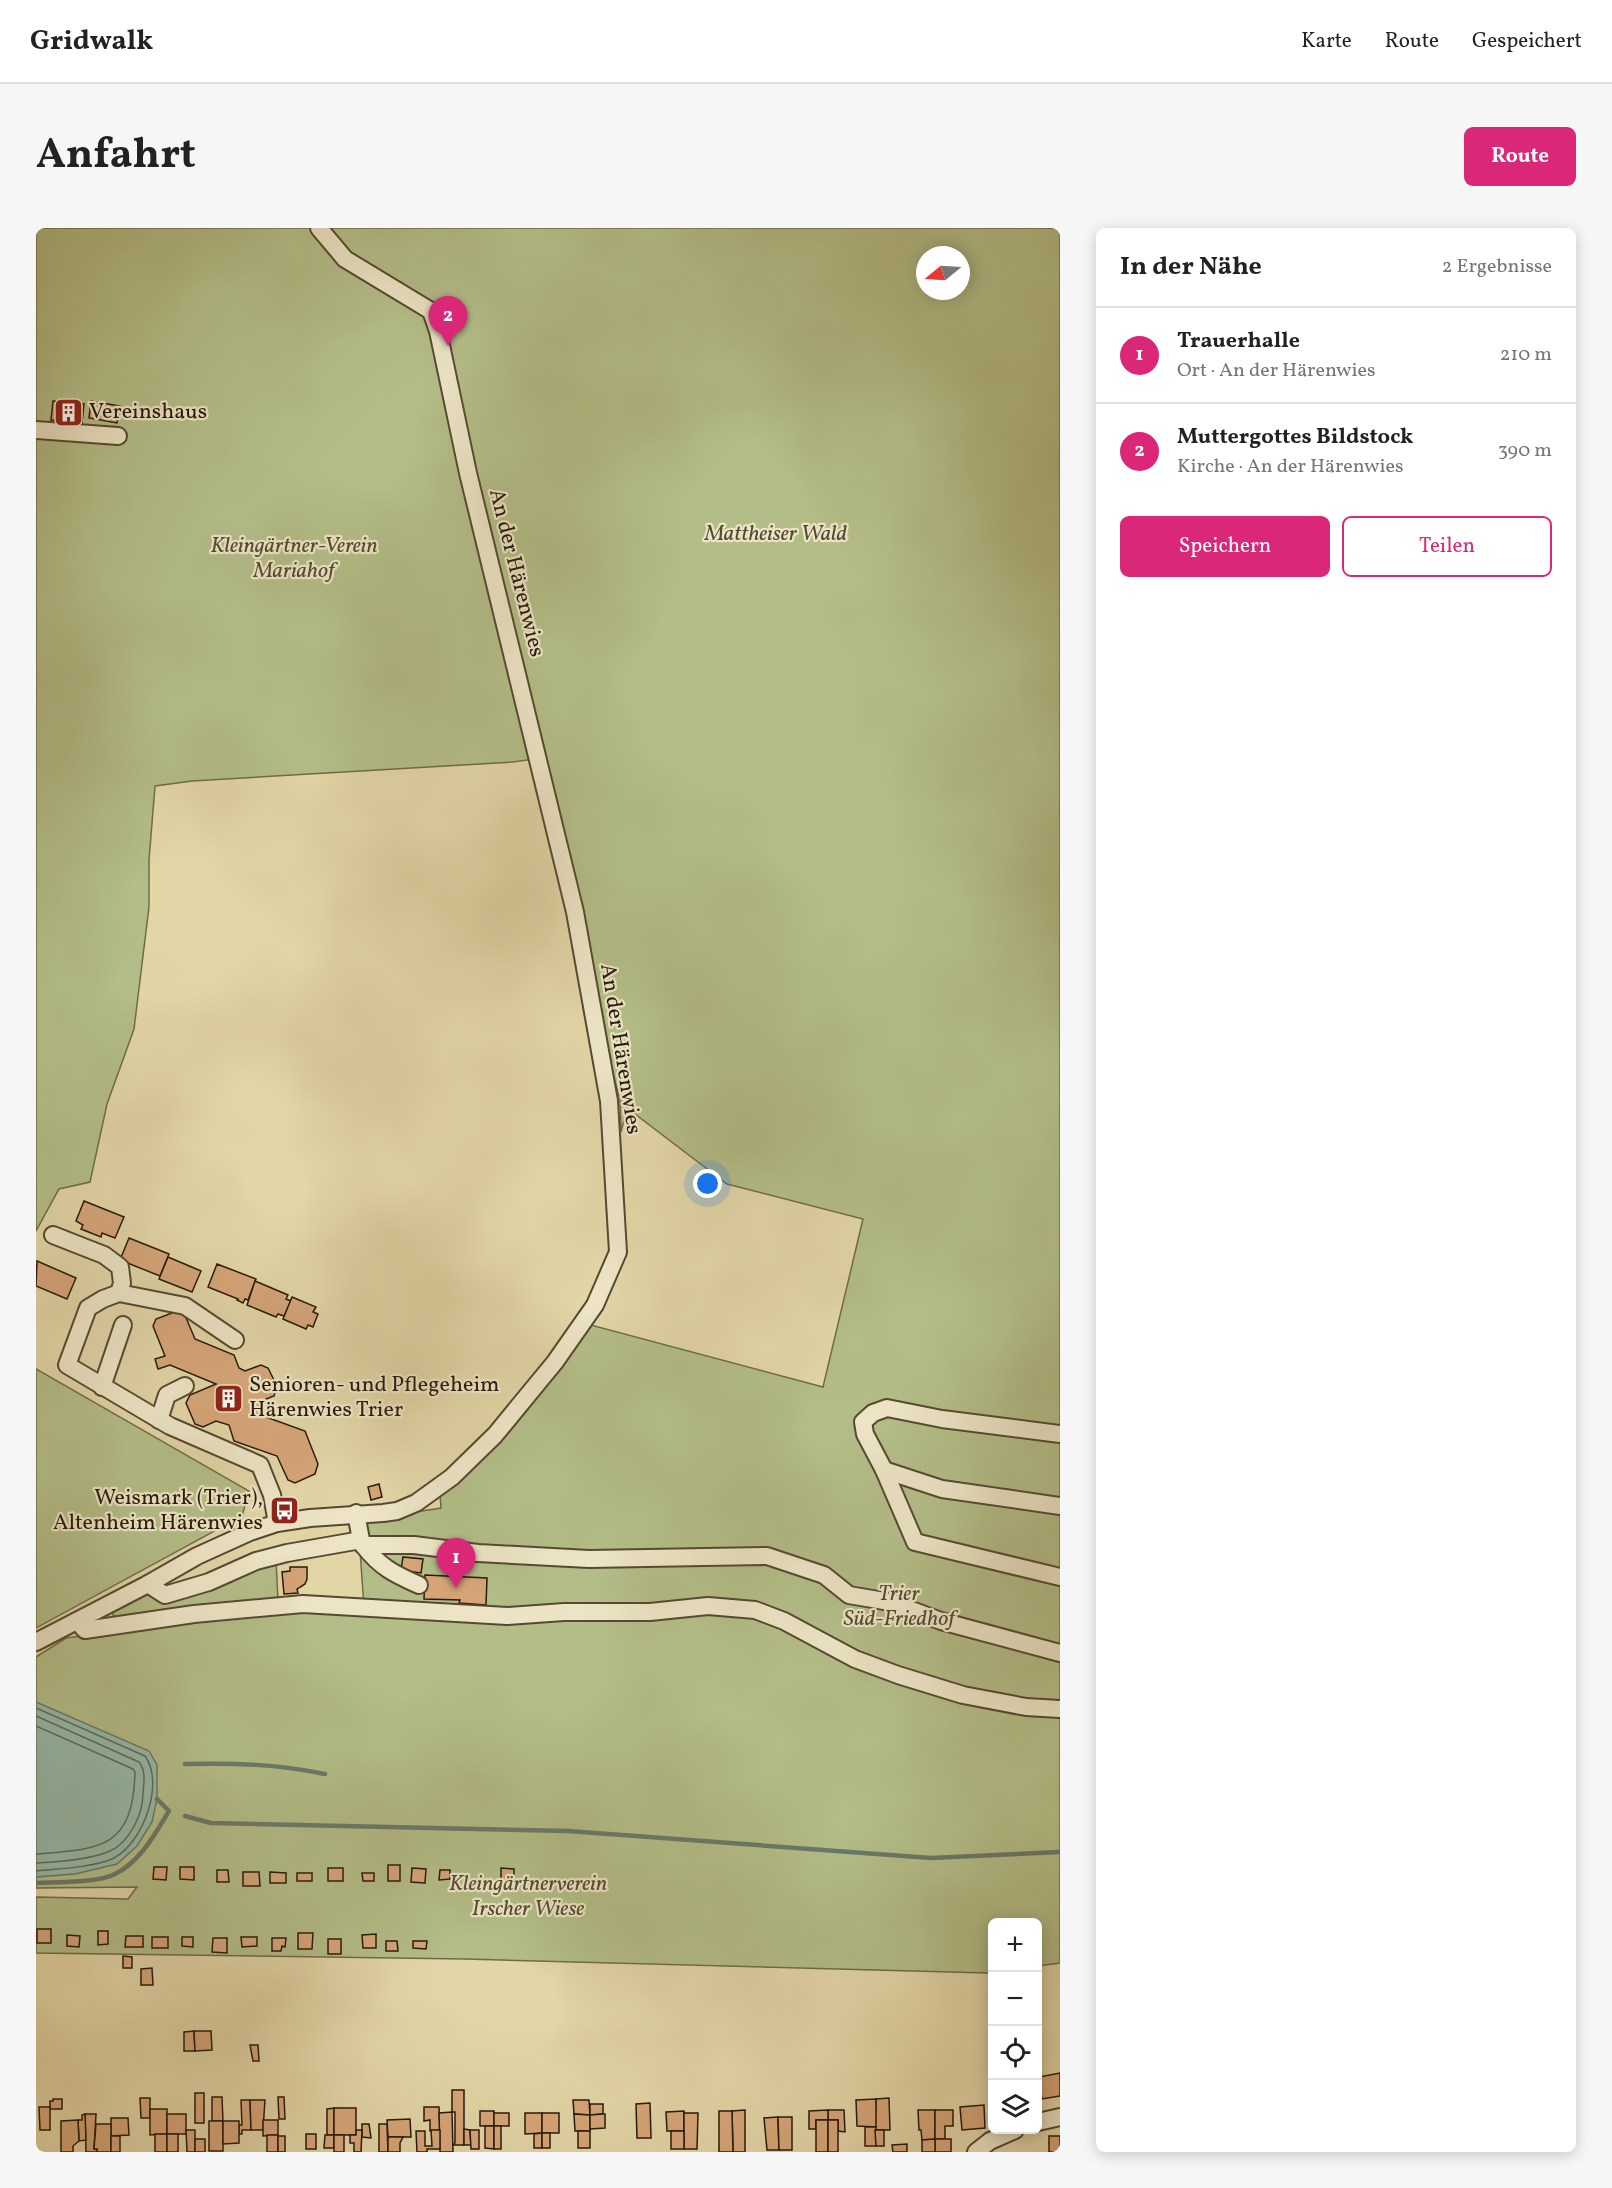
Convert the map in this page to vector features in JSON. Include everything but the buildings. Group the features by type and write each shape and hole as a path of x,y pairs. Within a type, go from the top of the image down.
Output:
{"street":[{"name":"An der Härenwies","path":"36,1642 197,1556 250,1532 277,1523 356,1513 397,1511 416,1503 452,1477 495,1435 555,1362 595,1305 618,1252 609,1101 575,912 468,473 438,331 431,311 345,259 319,228"},
{"path":"36,430 118,436"},
{"path":"53,1235 104,1255 120,1267 122,1283 120,1293"},
{"path":"235,1340 185,1306 120,1293 88,1308 68,1365 159,1420 260,1465 272,1495 277,1523"},
{"path":"102,1387 123,1325"},
{"path":"159,1420 167,1395 185,1386"},
{"path":"1060,1434 942,1419 886,1408 873,1413 863,1422 865,1434 884,1470 915,1542 1060,1577"},
{"path":"884,1470 942,1489 1060,1506"},
{"path":"356,1513 362,1543 376,1562 400,1577 419,1585"},
{"path":"148,1584 165,1595 209,1582 256,1561 287,1553 362,1543 414,1545 478,1553 589,1559 767,1556 824,1575 849,1594 890,1602 941,1621 1060,1653"},
{"path":"77,1621 85,1630 194,1614 303,1604 507,1616 564,1612 650,1612 708,1606 720,1607 755,1611 784,1621 855,1659 963,1695 1026,1707 1060,1709"},
{"path":"1042,2121 1060,2117"},
{"path":"976,2152 990,2141 1006,2134"}],"green space":[{"path":"36,228 1060,228 1060,1963 1042,1965 1042,1918 988,1918 988,1973 465,1959 36,1953 36,1897 128,1899 137,1887 36,1888 36,1657 66,1638 268,1610 364,1607 360,1550 363,1520 441,1508 440,1494 497,1444 591,1325 823,1387 863,1219 727,1184 627,1108 621,1132 620,1101 534,759 192,781 155,786 149,860 149,907 134,1029 107,1104 90,1182 59,1189 36,1231"},
{"path":"36,1369 249,1491 242,1516 36,1628"},
{"path":"276,1560 278,1600 117,1621 110,1610 146,1589 161,1601"}],"water":[{"path":"36,1702 149,1751 157,1765 157,1799 152,1822 137,1846 117,1864 75,1874 36,1877"}],"waterway":[{"path":"185,1764 256,1765 325,1774"},
{"path":"36,1883 98,1879 124,1869 146,1847 169,1811 157,1799"},
{"path":"185,1816 211,1823 568,1831 931,1858 1060,1852"}],"place":[{"name":"Muttergottes Bildstock","path":"448,346"},
{"name":"Vereinshaus","path":"68,412"},
{"name":"Senioren- und Pflegeheim Härenwies Trier","path":"228,1398"},
{"name":"Weismark (Trier), Altenheim Härenwies","path":"284,1511"},
{"name":"Trauerhalle","path":"456,1588"}],"park label":[{"name":"Mattheiser Wald","path":"776,534"},
{"name":"Kleingärtner-Verein Mariahof","path":"294,558"},
{"name":"Trier Süd-Friedhof","path":"899,1606"},
{"name":"Kleingärtnerverein Irscher Wiese","path":"528,1896"}]}
